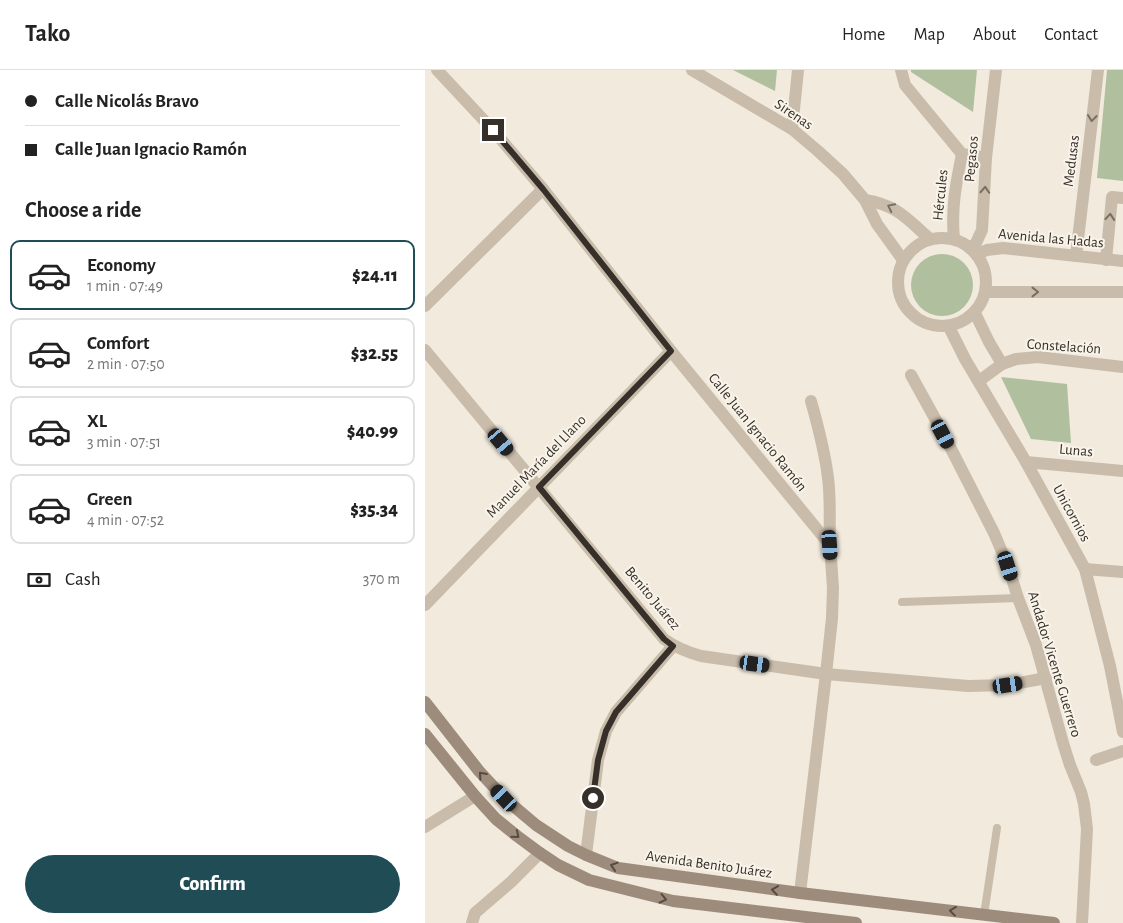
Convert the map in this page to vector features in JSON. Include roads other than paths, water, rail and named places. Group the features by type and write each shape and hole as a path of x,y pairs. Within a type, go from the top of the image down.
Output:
{"main road":[{"name":"Avenida Benito Juárez","path":"425,702 479,771 504,798 536,824 568,846 586,856 618,868 801,893 1054,923"},
{"path":"425,734 496,819 540,853 589,880 673,901 855,923"}],"street":[{"name":"Calle Juan Ignacio Ramón","path":"437,70 493,130 543,189 671,351 830,545"},
{"path":"792,129 798,70"},
{"name":"Hércules","path":"901,70 905,85 962,154 987,158"},
{"name":"Pegasos","path":"974,251 982,230 996,70"},
{"name":"Medusas","path":"1076,256 1098,70"},
{"name":"Sirenas","path":"698,72 792,129 843,174 865,200 877,224 903,260"},
{"name":"Hércules","path":"955,240 953,201 962,154"},
{"path":"425,306 543,189"},
{"path":"1106,260 1112,197 1123,198"},
{"path":"865,200 878,202 903,214 930,240"},
{"path":"942,238 955,240 974,251 984,266 987,278 986,292 982,303 975,313 963,322 949,327 929,325 912,315 900,299 897,279 903,260 914,247 930,240 942,238"},
{"name":"Avenida las Hadas","path":"974,251 1003,248 1123,261"},
{"path":"986,292 1123,292"},
{"path":"975,313 989,342 1003,364"},
{"name":"Unicornios","path":"949,327 965,359 1085,569 1117,667 1123,732"},
{"name":"Benito Juárez","path":"425,350 664,639 673,646 685,652 701,656 826,674 968,686 1008,685 1046,678"},
{"name":"Manuel María del Llano","path":"425,605 671,351"},
{"name":"Constelación","path":"979,381 1003,364 1016,359 1037,357 1123,367"},
{"name":"Andador Vicente Guerrero","path":"911,375 994,533 1008,566 1036,645 1063,743 1084,804 1087,829 1082,923"},
{"path":"801,893 832,618 833,588 828,478 811,401"},
{"name":"Lunas","path":"1025,462 1123,471"},
{"path":"1085,569 1123,572"},
{"path":"586,856 598,760 606,731 616,712 673,646"},
{"path":"1096,760 1123,751"},
{"path":"425,827 475,796"},
{"path":"472,923 475,914 540,853"}],"lane":[{"path":"902,602 1018,598"},
{"path":"984,915 997,828"}]}
